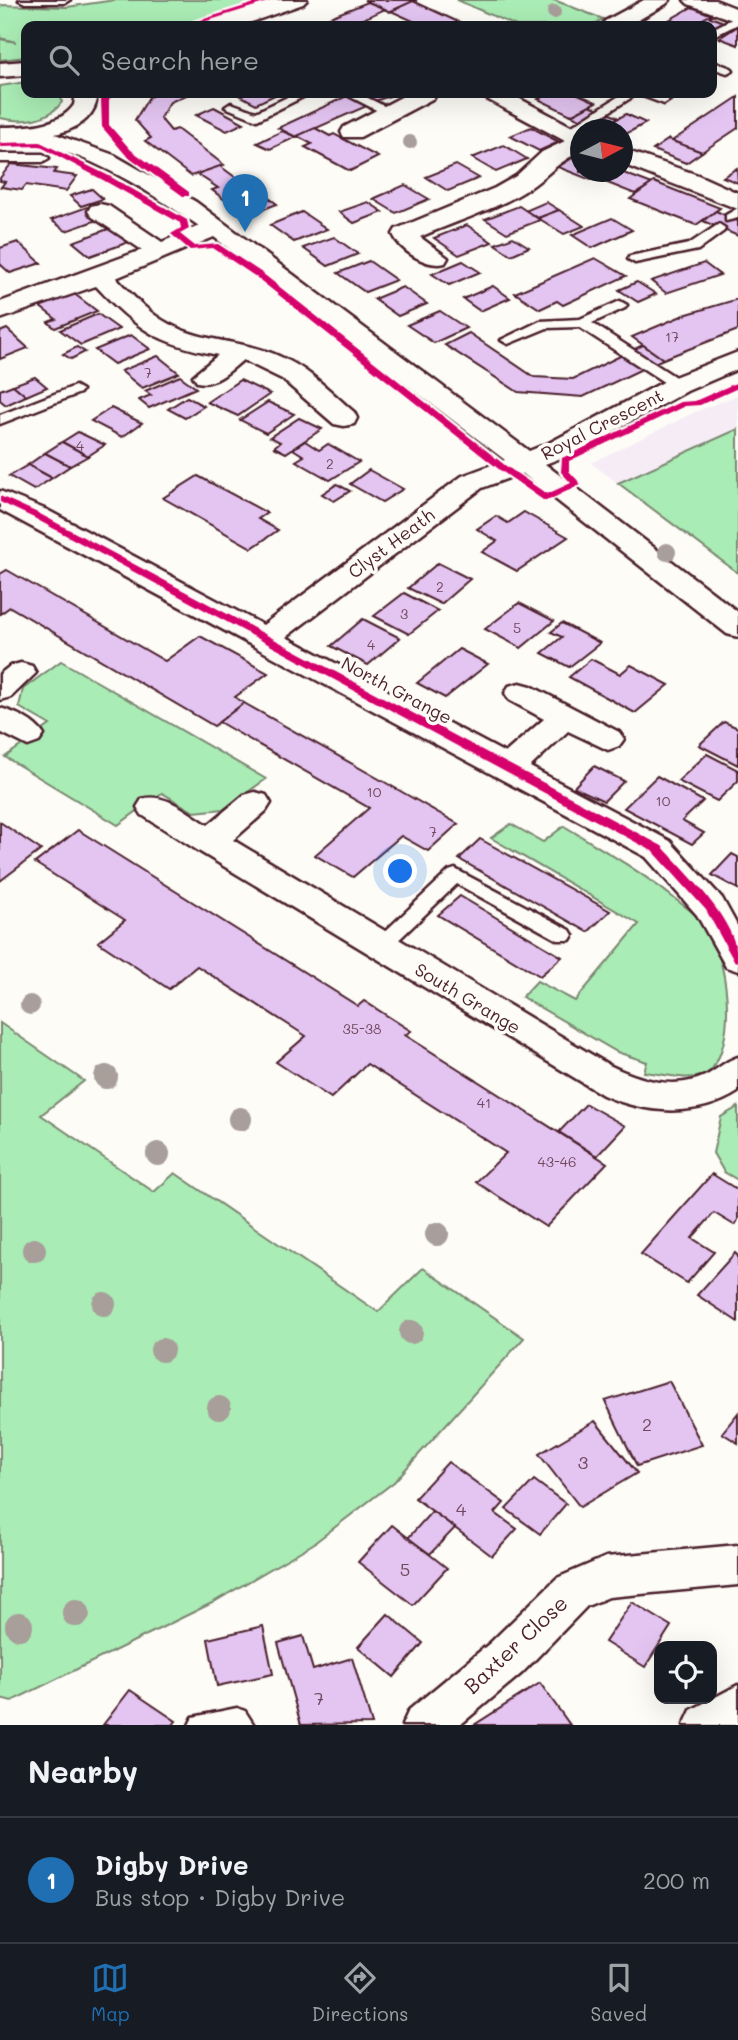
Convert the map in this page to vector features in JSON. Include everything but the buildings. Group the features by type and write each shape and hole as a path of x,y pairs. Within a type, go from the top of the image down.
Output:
{"street":[{"path":"235,21 296,0"},
{"path":"622,21 659,0"},
{"path":"695,0 738,18"},
{"path":"0,70 21,68"},
{"path":"26,134 62,125 78,115 88,98"},
{"path":"352,132 415,98"},
{"path":"503,98 570,135"},
{"path":"78,115 83,136 103,158"},
{"path":"0,134 54,138 103,158 216,228 738,626"},
{"path":"436,258 407,239 405,234 503,193 524,181 570,142"},
{"path":"633,160 690,180 735,211"},
{"path":"100,211 158,250"},
{"path":"0,311 100,276 216,228"},
{"path":"100,276 152,326 180,337 240,350 273,362 287,370 344,418"},
{"path":"206,376 240,350"},
{"name":"Royal Crescent","path":"524,461 559,449 678,385 738,360"},
{"name":"Clyst Heath","path":"265,638 472,482 524,461"},
{"name":"North Grange","path":"0,499 37,516 658,849 710,908 734,942"},
{"path":"520,693 608,739"},
{"path":"0,718 28,735"},
{"path":"509,768 564,718"},
{"path":"209,842 255,803"},
{"name":"South Grange","path":"153,807 596,1075 650,1096 708,1091 738,1071"},
{"name":"Baxter Close","path":"425,1725 506,1658 572,1592 606,1577 738,1565"},
{"path":"707,1725 738,1707"}],"lane":[{"path":"25,0 64,0"},
{"path":"717,31 738,18"},
{"path":"717,66 727,70"},
{"path":"231,107 257,116 295,98"},
{"path":"360,98 387,111"},
{"path":"600,119 626,98"},
{"path":"658,98 664,100"},
{"path":"0,158 43,158"},
{"path":"635,259 693,247 719,228"},
{"path":"509,340 545,324 582,323 620,305"},
{"name":"Royal Crescent","path":"582,323 678,385"},
{"path":"0,420 75,390"},
{"path":"381,946 456,875 564,934"},
{"path":"201,1725 237,1719 242,1725"}],"shaded area":[{"path":"738,395 738,573 591,463 697,411"}],"green space":[{"path":"115,0 258,0 195,21 21,21 21,58 0,60 0,39 16,42 0,38 0,5 67,7"},
{"path":"457,0 554,0 603,19 600,21 505,21"},
{"path":"21,83 21,98 61,98 62,102 42,117 17,120 0,118 0,86"},
{"path":"738,429 738,573 618,483"},
{"path":"61,661 266,779 224,809 194,812 162,793 118,825 5,757 50,725 19,707 23,689"},
{"path":"511,824 543,842 564,826 648,879 700,919 719,954 727,1000 723,1044 717,1061 707,1074 685,1077 644,1072 647,1062 617,1052 522,997 537,981 575,1001 639,924 491,838"},
{"path":"0,1023 84,1081 41,1115 154,1192 175,1173 378,1312 423,1268 524,1338 394,1482 313,1544 212,1603 12,1701 0,1698"},
{"path":"738,1107 738,1180 724,1172 713,1153 721,1117"}],"cycle path":[{"path":"202,21 271,0"},
{"path":"106,98 105,125 128,152 186,194"},
{"path":"0,145 40,144 184,222 185,229 175,234 193,248 215,246 259,275 503,468 546,498 577,484 565,472 565,460 683,404 697,403 738,385"},
{"path":"0,499 37,516 658,849 710,907 738,958"}],"place":[{"name":"Digby Drive","path":"245,232"}]}
